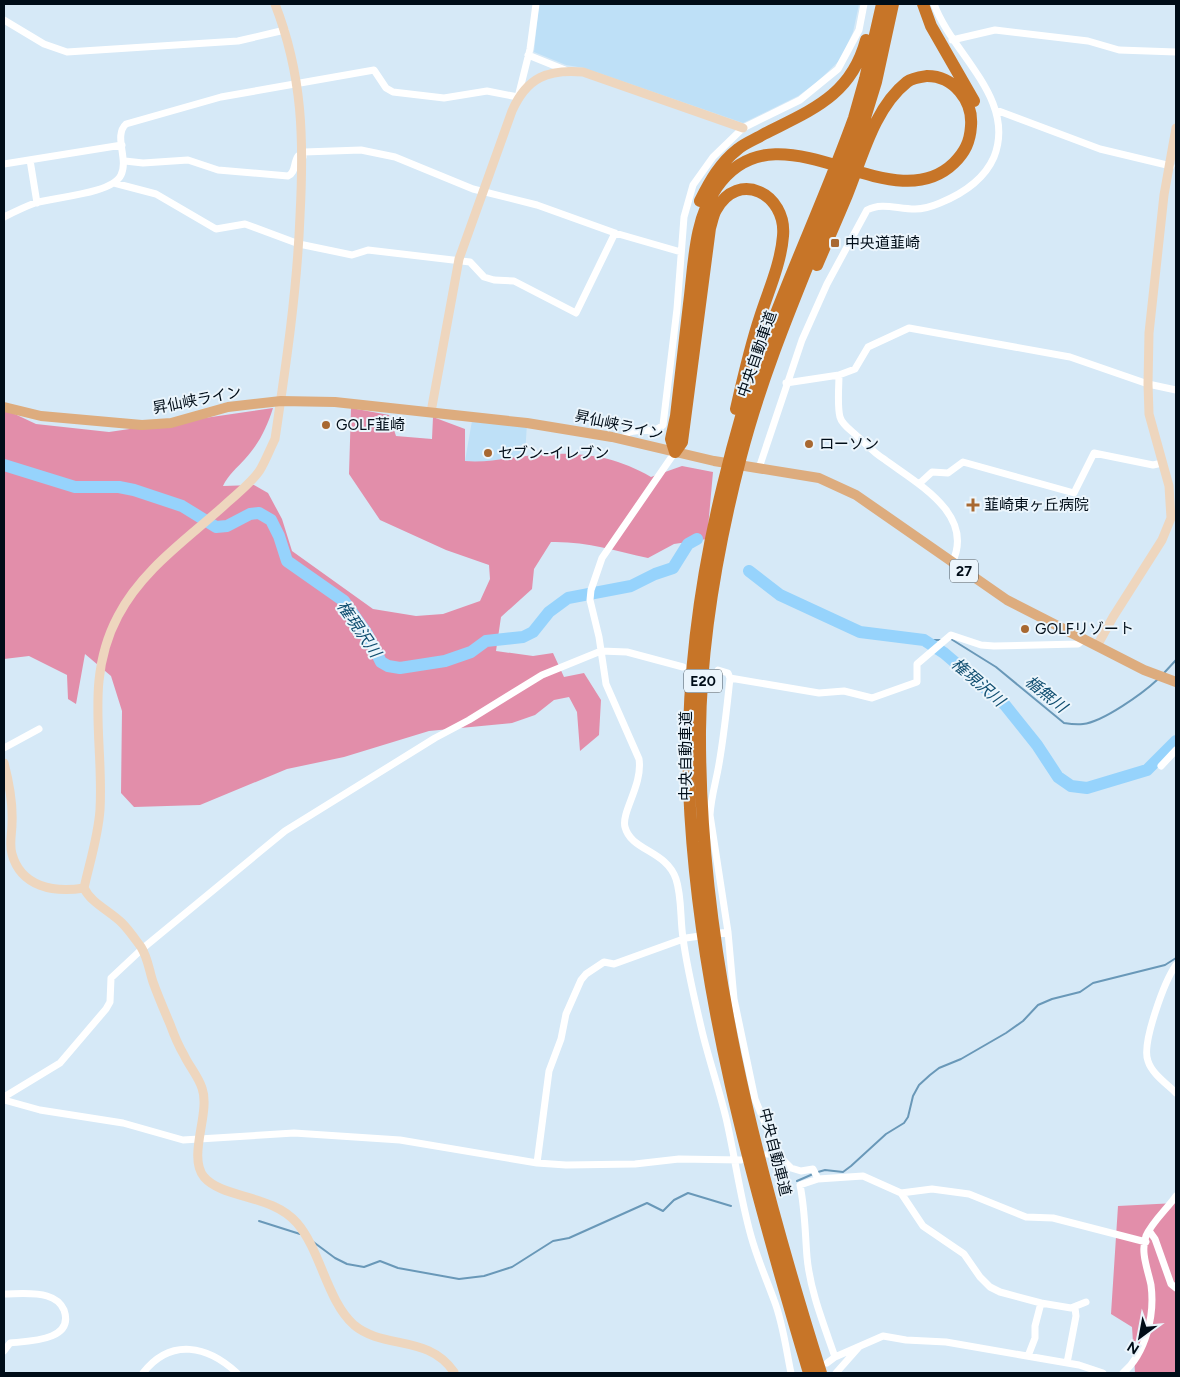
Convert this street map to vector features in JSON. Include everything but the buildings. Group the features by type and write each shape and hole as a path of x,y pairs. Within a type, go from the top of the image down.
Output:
{"highway":[{"path":"689,358 697,209 710,181 721,164 739,148 817,108 843,85 862,57 876,4"},
{"name":"中央自動車道","path":"809,1373 769,1239 734,1098 710,974 694,852 689,788 692,681 704,584 722,488 762,350 854,118 870,61 882,4"},
{"name":"中央自動車道","path":"824,1368 785,1260 727,1014 705,852 700,728 708,630 721,539 750,426 782,328 837,194 864,120 878,72 893,4"},
{"path":"868,177 888,188 929,185 941,181 960,168 976,144 979,123 974,101 931,26 924,4"},
{"path":"689,358 696,248 705,206 718,185 745,162 764,156 786,155 816,162 868,177 892,180 924,179 945,171 961,156 967,146 971,119 967,102 950,82 935,76 910,80 891,99 879,119 750,426"},
{"path":"675,452 671,439 689,358 710,228 715,210 722,201 734,192 750,188 772,199 780,210 783,237 748,360 733,422 722,488"}],"main road":[{"name":"昇仙峡ライン","path":"4,406 41,416 142,426 172,423 228,407 280,402 335,402 527,423 625,440 714,461 819,478 856,495 1007,600 1144,670 1176,682"}],"street":[{"path":"275,4 285,30 298,83 303,154 297,281 274,439 266,460 250,482 149,572 131,593 112,627 102,652 98,676 100,810 96,841 84,888 88,895 123,924 142,949 170,1025 203,1091 204,1103 199,1139 199,1164 202,1174 209,1182 223,1189 258,1198 279,1208 297,1222 313,1249 338,1303 353,1324 368,1334 428,1350 443,1357 454,1371"},
{"path":"431,412 458,259 518,97 528,55 536,4"},
{"path":"625,440 626,434 632,430 654,431 663,425 677,309 684,217 693,185 713,157 743,128 800,100 838,69 859,30 864,4"},
{"path":"755,467 776,422 786,383 827,284 867,210 876,205 916,209 939,204 973,185 992,161 1000,133 996,110 981,79 952,40 934,4"},
{"path":"4,20 44,44 67,52 238,41 285,30"},
{"path":"952,40 994,30 1088,41 1119,50 1176,52"},
{"path":"528,55 565,70"},
{"path":"4,217 37,203 75,195 114,183 121,175 124,161 121,132 126,124 221,97 374,70 386,88 393,92 444,98 487,92 518,97"},
{"path":"518,97 532,83 549,72 565,70 583,72 743,128"},
{"path":"996,110 1100,149 1171,166"},
{"path":"1097,646 1113,617 1162,540 1172,518 1169,486 1149,414 1148,384 1149,333 1164,195 1171,166 1171,149 1176,128"},
{"path":"4,164 122,145"},
{"path":"124,161 144,163 188,160 218,170 288,176 293,172 298,156 303,154 361,150 395,157 482,191 537,206 616,233 681,252"},
{"path":"30,160 37,203"},
{"path":"114,183 156,194 216,229 245,224 299,244 352,255 368,250 458,259 470,262 484,277 494,280 514,281 576,313 616,233"},
{"path":"786,383 839,375 855,369 868,347 910,328 1070,357 1148,384 1176,390"},
{"path":"839,375 840,418 847,427 883,459 920,483 939,501 955,526 959,544 952,562"},
{"path":"675,452 602,558 591,590 590,600 606,684 639,759 638,782 624,816 624,826 628,836 635,842 662,857 672,868 678,885 685,938 702,1030 738,1160 739,1188 751,1236 764,1277 777,1309 791,1373"},
{"path":"920,483 932,472 948,473 963,462 1074,493 1094,453 1153,465 1162,463"},
{"path":"730,678 818,693 844,691 872,698 917,682 917,664 946,637 951,635 959,636 980,646 1078,644 1083,640"},
{"path":"4,1098 60,1063 106,1009 110,1002 111,978 142,949 285,831 435,738 469,720 558,666 601,651 627,652 683,667"},
{"path":"718,670 728,672 730,678 725,724 711,798 710,815 727,932 734,999 755,1099 779,1152 791,1168 801,1171 813,1169 818,1179"},
{"path":"4,748 39,729"},
{"path":"1161,766 1176,750"},
{"path":"4,762 12,804 12,854 24,876 36,885 48,888 72,890 84,888"},
{"path":"537,1163 548,1071 561,1039 566,1014 581,980 586,974 604,962 614,964 685,938 727,932"},
{"path":"1176,965 1163,987 1146,1053 1152,1068 1176,1094"},
{"path":"4,1098 40,1110 123,1123 164,1136 199,1139 294,1133 400,1140 537,1163 618,1164 679,1159 738,1160"},
{"path":"768,1154 779,1152"},
{"path":"835,1357 820,1315 807,1259 805,1209 800,1185 818,1179 863,1176 901,1193 932,1189 969,1194 1026,1217 1053,1218 1146,1242"},
{"path":"901,1193 923,1226 964,1254 980,1277 1000,1292 1060,1308 1075,1308 1086,1302"},
{"path":"1123,1373 1131,1365 1139,1352 1151,1322 1153,1304 1144,1252 1146,1242 1150,1232 1176,1196"},
{"path":"1150,1232 1155,1239 1171,1284 1176,1288"},
{"path":"4,1294 39,1294 49,1296 62,1306 65,1314 65,1322 56,1334 48,1338 10,1342 4,1351"},
{"path":"1028,1356 1036,1338 1035,1326 1041,1303"},
{"path":"1067,1363 1076,1316 1075,1308"},
{"path":"824,1368 835,1357 883,1336 906,1340 946,1342 1067,1363 1103,1373"},
{"path":"836,1373 859,1346"},
{"path":"144,1373 157,1358 176,1350 199,1350 216,1356 237,1373"}],"shaded area":[{"path":"539,4 859,4 853,32 840,60 816,83 798,96 743,123 584,68 566,65 534,52"},
{"path":"273,408 258,441 223,486 254,485 268,493 282,519 292,551 373,609 416,616 443,614 480,601 490,579 489,565 446,550 380,520 349,474 351,408 389,415 396,436 432,439 433,417 465,429 465,461 488,461 543,454 575,454 606,458 636,469 651,477 682,466 713,472 707,539 674,544 648,558 588,545 551,542 534,569 532,589 501,617 496,651 533,656 553,653 564,677 584,673 601,700 599,735 580,751 577,712 569,697 554,700 535,715 512,723 429,731 344,757 287,769 200,805 134,807 121,793 122,711 111,676 85,654 76,704 68,699 67,675 29,656 4,659 4,409 36,424 109,432"},
{"path":"473,415 527,423 525,456 484,463 465,461"},
{"path":"1176,1203 1176,1373 1135,1373 1132,1327 1111,1314 1118,1206"}],"waterway":[{"name":"権現沢川","path":"4,465 75,487 119,487 134,490 182,506 216,527 227,526 250,514 259,513 271,520 279,536 287,561 344,601 367,634 381,662 388,666 400,668 445,661 471,652 486,641 523,637 533,632 549,612 568,598 631,586 655,574 673,568 688,544 697,539"},
{"name":"権現沢川","path":"749,571 780,595 860,632 924,640 944,653 1005,705 1037,745 1058,777 1071,786 1087,788 1147,770 1176,741"},
{"name":"楯無川","path":"951,639 996,667 1064,723 1083,724 1112,713 1157,680"},
{"name":"楯無川","path":"924,640 941,640"},
{"name":"楯無川","path":"1164,673 1176,660"},
{"path":"818,1172 825,1170 843,1172 851,1166 886,1134 904,1123 908,1117 913,1096 919,1085 930,1075 939,1068 961,1059 1006,1033 1023,1021 1038,1005 1052,999 1080,992 1093,983 1165,965 1176,958"},
{"path":"797,1181 813,1174"},
{"path":"312,1241 335,1258 347,1264 364,1267 380,1261 398,1268 459,1279 484,1276 512,1267 553,1241 569,1238 647,1203 663,1211 674,1200 688,1193 731,1206"},
{"path":"259,1221 300,1234"}],"place":[{"name":"中央道韮崎","path":"835,243"},
{"name":"GOLF韮崎","path":"326,425"},
{"name":"ローソン","path":"809,444"},
{"name":"セブン-イレブン","path":"488,453"},
{"name":"韮崎東ヶ丘病院","path":"973,505"},
{"name":"GOLFリゾート","path":"1025,629"}]}
